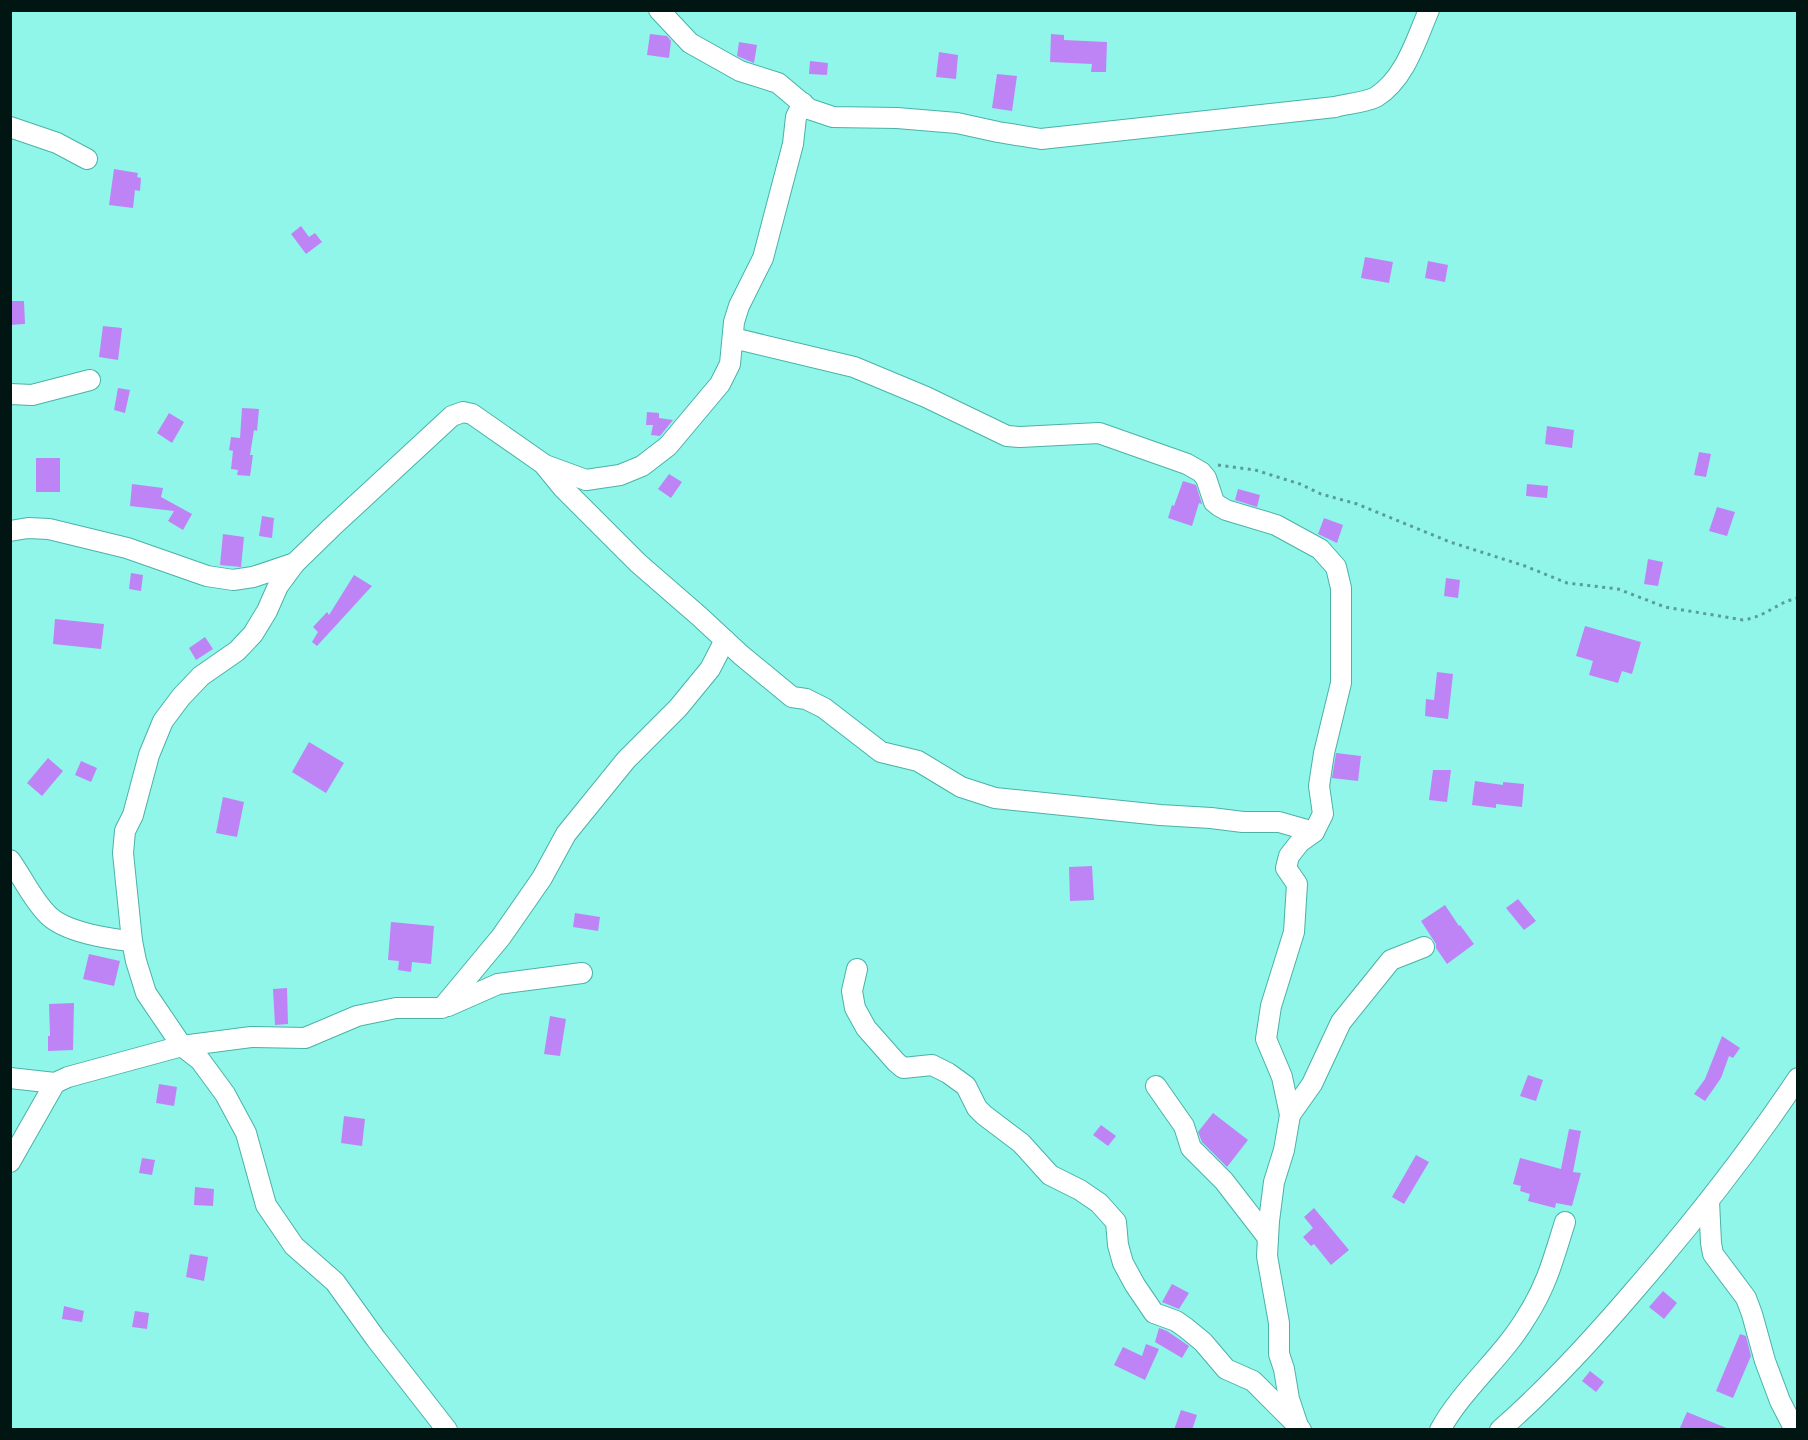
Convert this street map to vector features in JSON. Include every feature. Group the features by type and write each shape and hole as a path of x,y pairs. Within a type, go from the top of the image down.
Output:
{"street":[{"path":"659,10 690,43 740,71 778,83 809,109 833,117 897,118 957,123 1041,139 1335,107 1375,97 1396,78 1429,10"},
{"path":"447,1430 335,1282 294,1246 266,1205 246,1133 225,1094 200,1060 182,1046 146,993 132,941 123,853 125,831 133,815 149,755 163,721 180,697 201,676 237,651 253,634 278,586 296,563 458,412 472,414 545,465 586,480 620,475 642,466 668,446 720,384 730,364 734,322 739,306 763,258 793,144 796,117 803,103"},
{"path":"10,127 57,143 87,159"},
{"path":"733,338 854,367 926,397 1007,436 1099,433 1187,464 1201,472 1206,478 1214,502 1219,506 1276,525 1320,549 1336,567 1341,588 1341,683 1324,753 1319,786 1323,814 1314,832 1300,842 1289,856 1286,868 1297,884 1294,932 1271,1006 1266,1039 1282,1077 1290,1115 1284,1150 1274,1182 1267,1256 1279,1323 1280,1354 1289,1398 1300,1428"},
{"path":"10,394 32,395 90,380"},
{"path":"545,465 563,488 638,563 741,655 792,697 806,699 824,708 881,752 918,761 960,787 995,798 1243,822 1279,822 1314,832"},
{"path":"10,531 28,528 49,529 127,548 207,576 233,580 254,577 296,563"},
{"path":"442,1008 501,937 542,878 566,834 626,760 678,708 710,669 725,640"},
{"path":"10,860 34,899 49,916 68,927 98,936 132,941"},
{"path":"1290,1115 1312,1084 1341,1022 1391,960 1424,947"},
{"path":"857,969 852,991 855,1008 866,1028 896,1062 903,1068 932,1065 948,1073 966,1086 977,1108 984,1115 1022,1143 1050,1175 1080,1190 1099,1203 1116,1222 1118,1245 1123,1263 1154,1313 1176,1321 1186,1328 1203,1342 1227,1369 1253,1382 1300,1428"},
{"path":"10,1078 55,1083 68,1077 182,1046 251,1036 305,1038 357,1016 396,1008 442,1008 498,984 582,973"},
{"path":"1500,1430 1595,1335 1709,1201 1767,1124 1797,1078"},
{"path":"10,1162 55,1083"},
{"path":"1156,1086 1184,1126 1191,1148 1224,1181 1268,1238"},
{"path":"1709,1201 1713,1254 1746,1298 1776,1391 1795,1430"},
{"path":"1440,1430 1453,1410 1527,1317 1548,1278 1565,1222"}],"path":[{"path":"1187,464 1200,462 1277,477 1322,494 1358,504 1450,542 1526,566 1567,583 1618,589 1665,608 1743,620 1756,618 1782,603 1797,598"}],"building":[{"path":"650,34 667,36 671,41 669,58 647,55"},
{"path":"1051,34 1064,35 1064,40 1107,42 1106,72 1091,72 1092,64 1050,62"},
{"path":"739,42 757,45 754,63 737,56"},
{"path":"939,52 958,55 956,79 936,77"},
{"path":"810,61 828,63 827,75 809,74"},
{"path":"997,74 1017,76 1012,111 992,108"},
{"path":"114,169 138,173 137,177 141,178 140,191 135,190 133,208 109,205"},
{"path":"301,226 309,237 315,233 322,242 306,254 291,234"},
{"path":"1365,257 1393,262 1389,283 1361,278"},
{"path":"1428,261 1448,265 1445,282 1425,278"},
{"path":"10,301 24,301 25,324 10,325"},
{"path":"103,326 122,328 118,360 99,357"},
{"path":"118,388 130,390 125,413 114,410"},
{"path":"242,408 259,409 257,431 254,430 250,455 253,455 250,476 237,475 238,470 231,469 233,451 229,450 231,437 240,438"},
{"path":"647,412 659,413 659,418 673,420 660,436 651,435 653,425 646,425"},
{"path":"169,413 184,422 172,443 157,433"},
{"path":"1547,426 1574,430 1572,448 1545,444"},
{"path":"1699,452 1711,454 1706,477 1694,475"},
{"path":"36,458 60,458 60,492 36,492"},
{"path":"669,474 682,482 671,498 658,489"},
{"path":"1183,481 1196,485 1202,504 1199,503 1192,526 1168,518"},
{"path":"132,484 163,488 161,497 192,514 183,530 168,521 174,511 130,506"},
{"path":"1527,484 1548,486 1547,498 1526,496"},
{"path":"1238,489 1260,495 1257,507 1235,500"},
{"path":"1717,507 1735,512 1727,536 1709,531"},
{"path":"262,516 274,518 272,538 259,536"},
{"path":"1324,518 1343,525 1337,543 1318,534"},
{"path":"223,534 244,537 241,567 220,565"},
{"path":"1648,559 1663,562 1658,586 1644,584"},
{"path":"131,573 143,575 141,591 129,589"},
{"path":"354,575 372,586 317,646 312,642 318,632 313,627 327,612 329,615"},
{"path":"1446,578 1460,580 1458,598 1444,596"},
{"path":"55,619 104,624 101,649 53,644"},
{"path":"1585,626 1641,642 1632,674 1622,671 1618,683 1589,675 1593,661 1576,656"},
{"path":"205,637 213,649 196,660 189,648"},
{"path":"1437,672 1453,674 1448,719 1425,716 1426,699 1434,700"},
{"path":"309,742 344,763 326,793 292,772"},
{"path":"1336,753 1361,756 1358,781 1332,778"},
{"path":"48,758 63,771 42,796 27,783"},
{"path":"81,761 97,768 91,782 75,775"},
{"path":"1433,770 1451,770 1447,802 1429,800"},
{"path":"1475,781 1503,785 1503,782 1524,784 1522,807 1496,804 1496,808 1472,805"},
{"path":"223,797 244,802 237,837 216,833"},
{"path":"1092,866 1094,900 1070,901 1069,867"},
{"path":"1518,899 1536,921 1524,930 1506,908"},
{"path":"1445,905 1474,944 1447,964 1421,921"},
{"path":"575,913 600,917 598,931 573,927"},
{"path":"391,922 434,926 431,964 412,962 411,972 398,970 399,961 388,960"},
{"path":"89,954 120,961 114,986 83,979"},
{"path":"287,988 288,1024 275,1025 273,989"},
{"path":"74,1003 73,1050 48,1051 49,1004"},
{"path":"550,1016 566,1019 560,1056 544,1054"},
{"path":"1722,1036 1740,1048 1733,1058 1729,1056 1721,1078 1705,1101 1694,1094 1705,1079"},
{"path":"1528,1075 1543,1080 1536,1101 1520,1096"},
{"path":"159,1084 177,1087 174,1106 156,1103"},
{"path":"1213,1113 1248,1140 1227,1167 1202,1142 1198,1132"},
{"path":"344,1116 365,1119 362,1146 341,1143"},
{"path":"1101,1125 1116,1136 1108,1146 1093,1135"},
{"path":"1569,1129 1581,1131 1573,1172 1581,1173 1572,1206 1556,1203 1555,1208 1528,1201 1530,1194 1520,1191 1521,1186 1513,1184 1520,1158 1561,1169"},
{"path":"1416,1155 1429,1162 1404,1204 1392,1197"},
{"path":"142,1158 155,1160 152,1175 139,1173"},
{"path":"195,1187 214,1189 213,1206 194,1205"},
{"path":"1314,1208 1349,1250 1331,1265 1314,1244 1311,1246 1303,1237 1313,1228 1304,1217"},
{"path":"190,1254 208,1257 204,1281 186,1277"},
{"path":"1172,1284 1189,1293 1179,1309 1162,1302"},
{"path":"1663,1291 1677,1303 1664,1319 1649,1307"},
{"path":"64,1306 84,1311 82,1322 62,1319"},
{"path":"135,1311 149,1313 147,1329 132,1327"},
{"path":"1159,1328 1189,1346 1182,1358 1155,1342"},
{"path":"1740,1334 1746,1336 1751,1356 1733,1398 1716,1391"},
{"path":"1146,1344 1159,1349 1145,1380 1114,1365 1123,1347 1142,1356"},
{"path":"1590,1371 1604,1382 1596,1392 1582,1381"},
{"path":"1181,1410 1197,1415 1192,1430 1174,1430"},
{"path":"1687,1412 1729,1429 1729,1430 1679,1430"}]}
